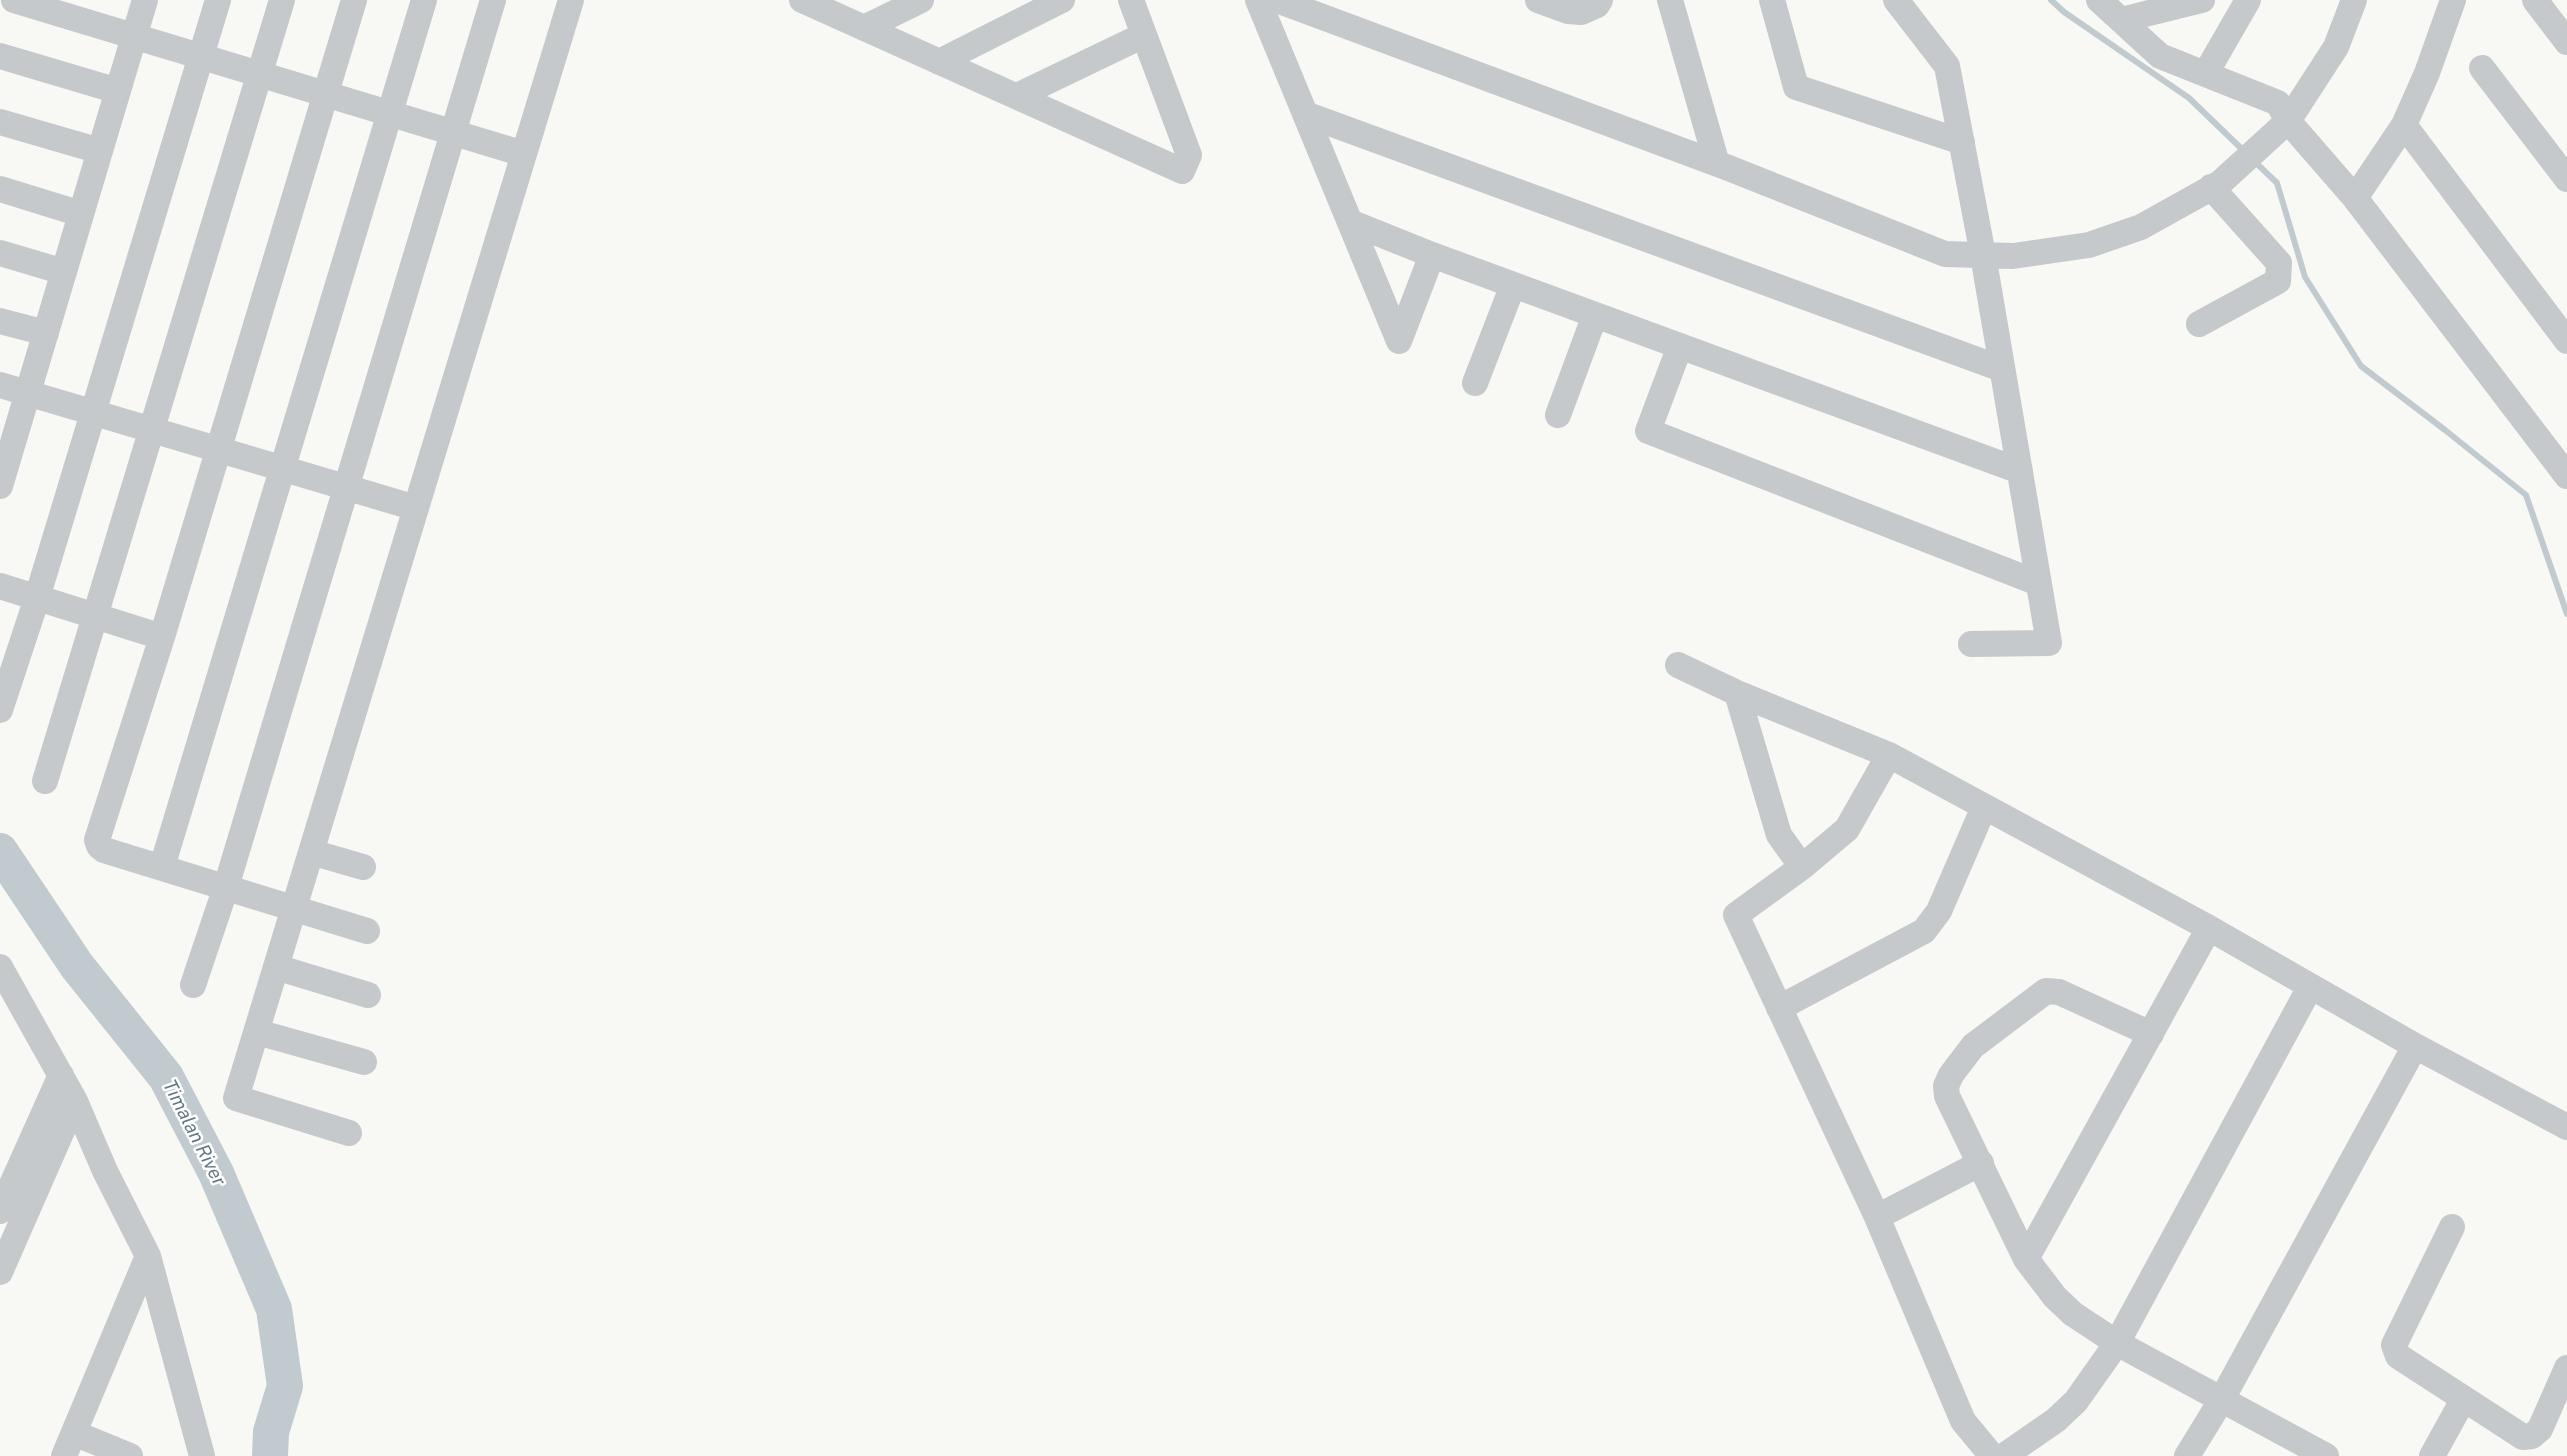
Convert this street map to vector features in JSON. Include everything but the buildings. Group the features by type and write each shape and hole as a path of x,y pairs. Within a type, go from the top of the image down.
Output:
{"street":[{"path":"14,0 134,38 524,154"},
{"path":"0,486 5,454 28,393 145,0"},
{"path":"0,710 37,598 218,0"},
{"path":"45,782 282,0"},
{"path":"354,0 162,637 97,840 99,846 104,850 367,931"},
{"path":"162,868 424,0"},
{"path":"193,985 226,887 493,0"},
{"path":"348,1133 236,1098 570,0"},
{"path":"802,0 1182,171 1189,155 1131,0"},
{"path":"864,28 921,0"},
{"path":"939,62 1062,0"},
{"path":"1258,0 1399,341 1432,255"},
{"path":"1277,0 1717,164 1946,254 2013,256 2088,246 2141,227 2216,185 2288,121 2336,47 2354,0"},
{"path":"1538,0 1568,11 1581,12 1597,5 1600,0"},
{"path":"1670,0 1717,164"},
{"path":"1772,0 1796,87 1962,142"},
{"path":"1896,0 1947,66 1983,255 2049,644 1971,644"},
{"path":"2098,0 2160,56 2206,73 2278,104 2288,121 2355,198 2567,476"},
{"path":"2121,20 2202,0"},
{"path":"2206,73 2248,0"},
{"path":"2355,198 2404,125 2427,73 2453,0"},
{"path":"2535,0 2567,42"},
{"path":"1017,96 1144,35"},
{"path":"0,56 118,91"},
{"path":"2482,68 2567,179"},
{"path":"1305,114 2002,369"},
{"path":"0,122 100,151"},
{"path":"2404,125 2567,341"},
{"path":"2199,324 2278,281 2279,263 2216,185"},
{"path":"0,189 81,214"},
{"path":"1350,222 1432,255 2020,471"},
{"path":"0,253 64,272"},
{"path":"1475,383 1513,285"},
{"path":"1558,415 1595,315"},
{"path":"0,321 46,333"},
{"path":"1680,346 1648,431 2038,583"},
{"path":"0,385 416,508"},
{"path":"0,586 162,637"},
{"path":"1678,665 1737,693 1889,755 2209,928 2415,1046 2567,1127"},
{"path":"1737,693 1779,835 1802,866"},
{"path":"1889,755 1847,829 1802,866 1736,915 1877,1217 1963,1421 1992,1456"},
{"path":"1779,1008 1924,931 1939,911 1984,807"},
{"path":"311,852 363,867"},
{"path":"2026,1259 2209,928"},
{"path":"0,967 75,1101 105,1171 148,1256 202,1456"},
{"path":"276,967 368,995"},
{"path":"2004,1456 2056,1420 2076,1401 2117,1343 2310,986"},
{"path":"2150,1034 2059,992 2046,990 1972,1046 1951,1075 1946,1086 1947,1096 2026,1259 2065,1306 2117,1343 2326,1456"},
{"path":"257,1032 364,1062"},
{"path":"2186,1456 2222,1399 2415,1046"},
{"path":"0,1211 61,1075"},
{"path":"0,1272 75,1101"},
{"path":"1877,1217 1980,1163"},
{"path":"2452,1227 2394,1345 2398,1356 2523,1438 2532,1436 2540,1429 2567,1368"},
{"path":"64,1456 148,1256"},
{"path":"2432,1456 2463,1400"},
{"path":"74,1433 130,1456"}],"waterway":[{"path":"2051,0 2064,12 2189,98 2246,153"},
{"path":"2253,160 2277,183 2305,277 2361,366 2526,495 2567,614"},
{"name":"Timalan River","path":"0,851 77,966 166,1077 216,1173 274,1309 285,1386 271,1432 270,1456"}]}
